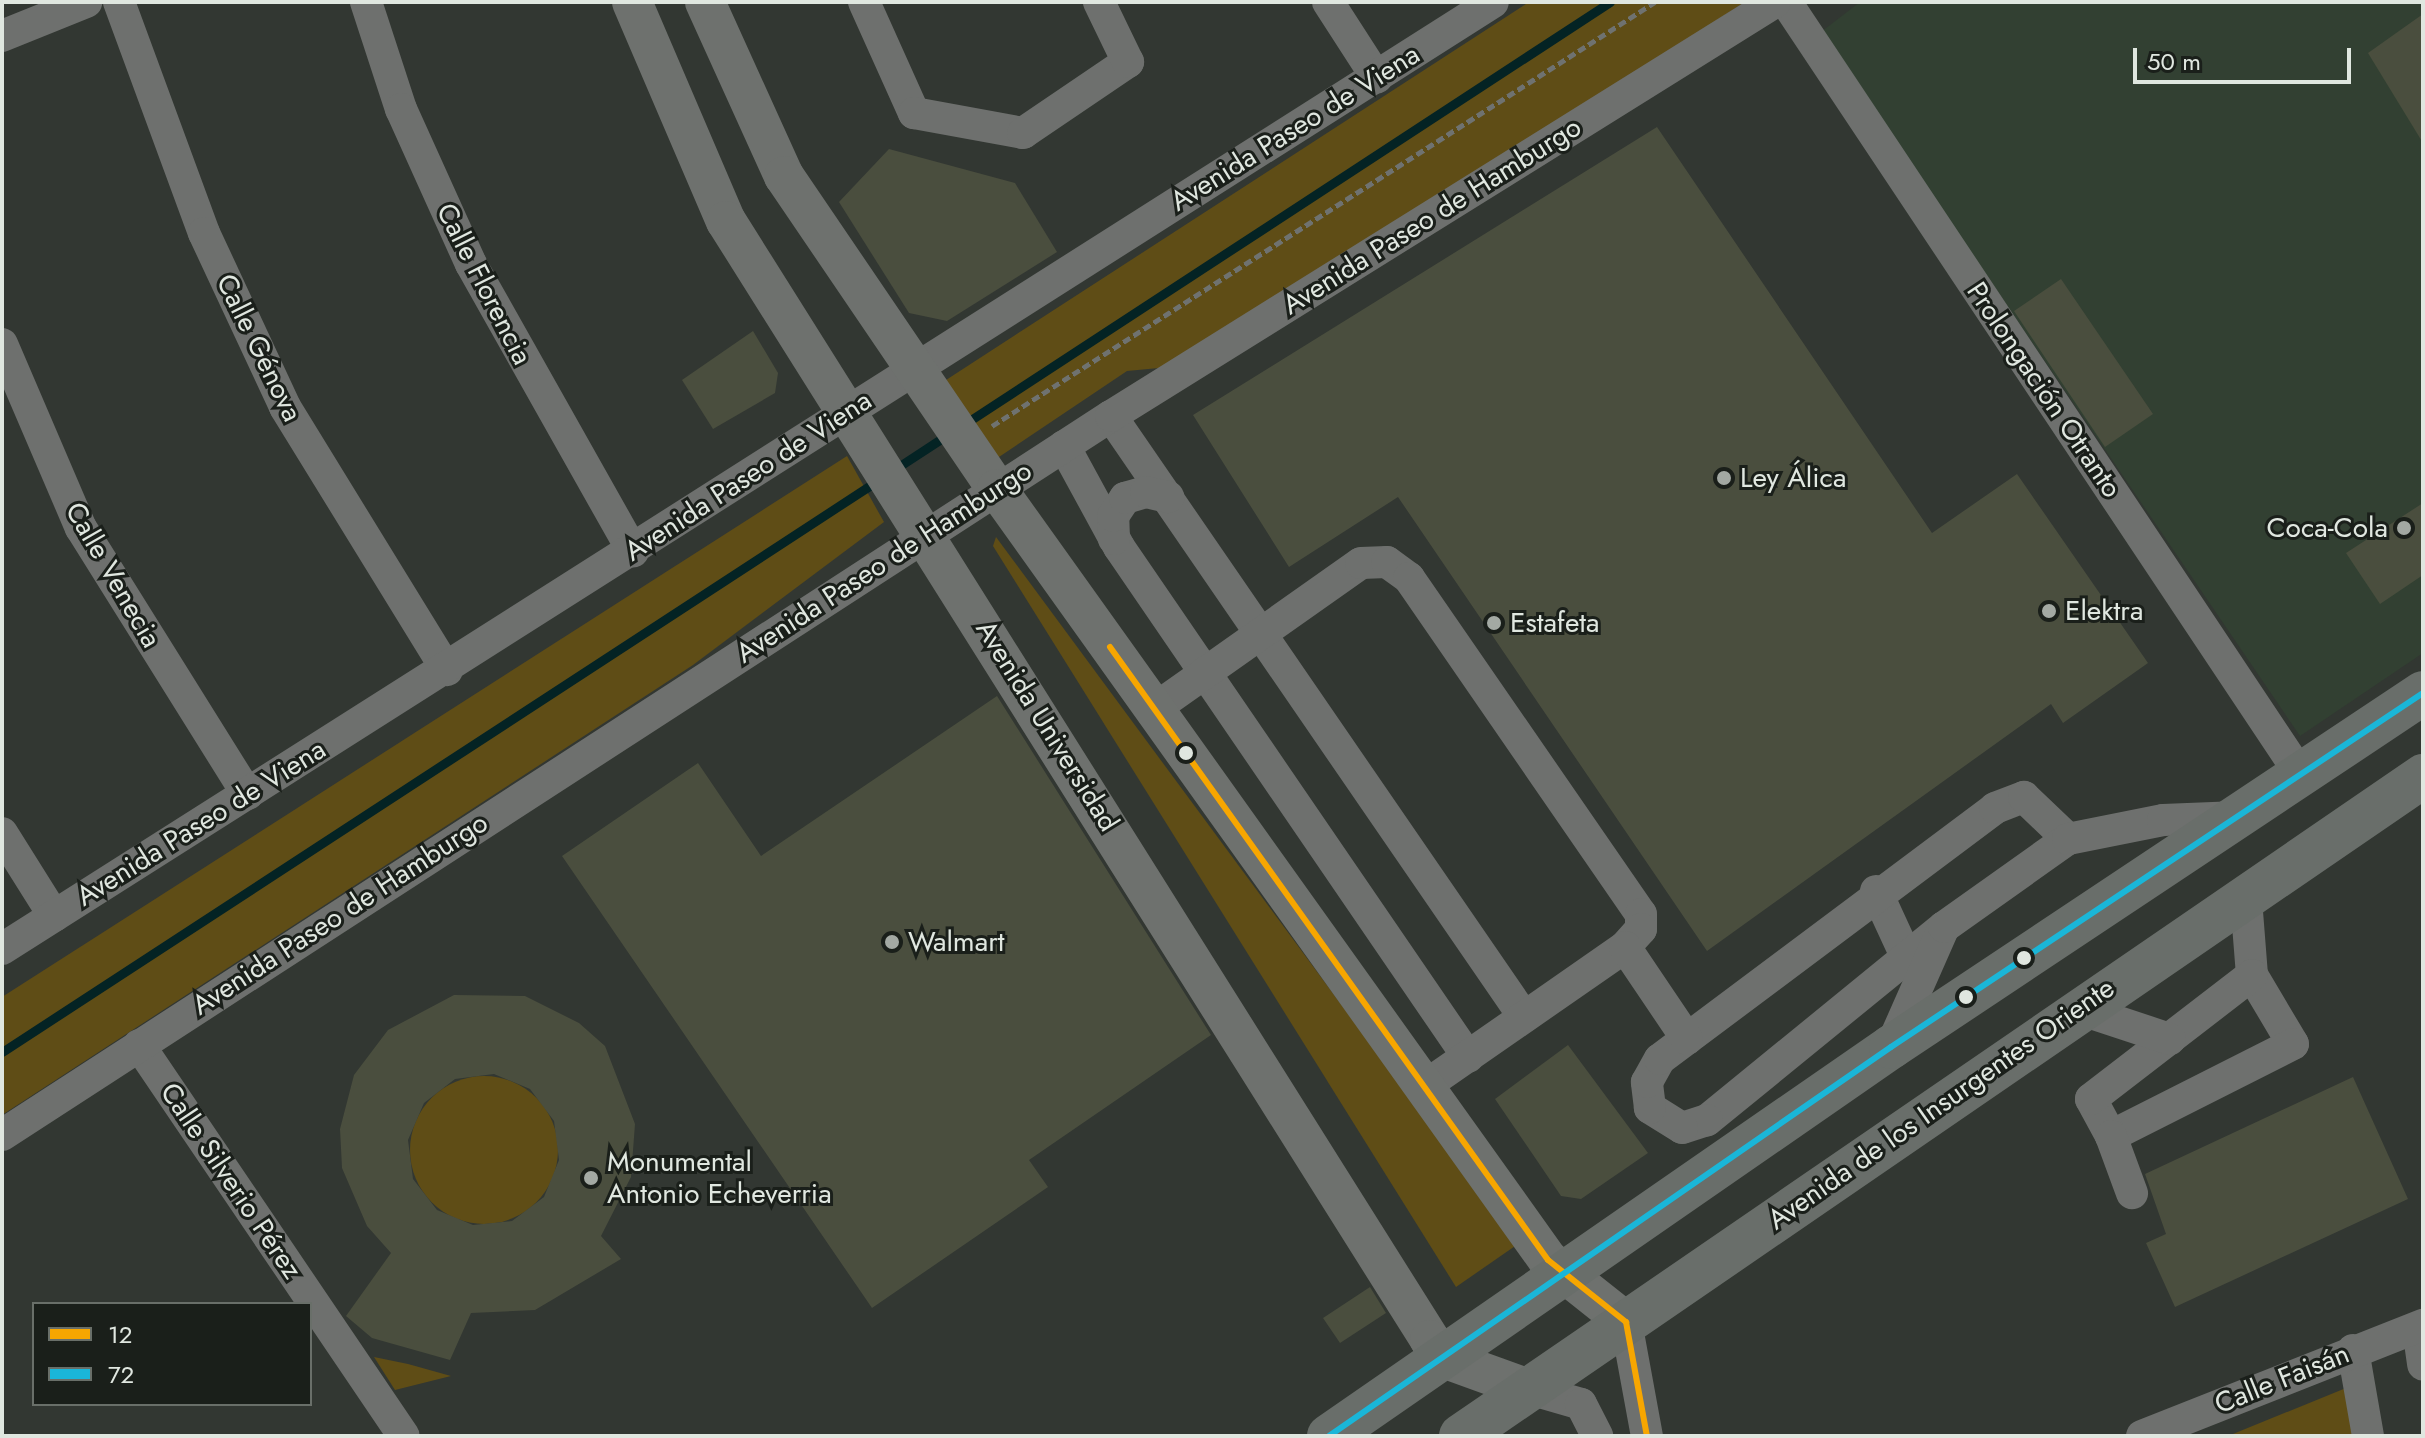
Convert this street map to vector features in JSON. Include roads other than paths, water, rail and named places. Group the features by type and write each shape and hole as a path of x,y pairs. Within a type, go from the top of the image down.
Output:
{"highway":[{"path":"1329,1436 1436,1349 1558,1262 1899,1030 2245,817 2423,693"},
{"name":"Avenida de los Insurgentes Oriente","path":"1461,1436 2076,1008 2246,899 2423,776"}],"main road":[{"name":"Avenida Universidad","path":"632,2 726,221 855,431 916,520 1436,1349"},
{"path":"705,2 784,176 917,365 980,463 1154,709 1558,1262 1626,1322"},
{"path":"1436,1349 1529,1389"}],"street":[{"path":"2,36 86,2"},
{"name":"Calle Génova","path":"119,2 204,233 285,407 447,670"},
{"name":"Calle Florencia","path":"366,2 401,109 471,264 633,551"},
{"path":"864,2 914,113 1023,133 1128,62 1099,2"},
{"path":"1328,2 1377,78"},
{"name":"Avenida Paseo de Viena","path":"2,949 633,551 855,431 917,365 1377,78 1493,2"},
{"name":"Avenida Paseo de Hamburgo","path":"2,1135 916,520 980,463 1064,446 1775,2"},
{"name":"Prolongación Otranto","path":"1786,2 2303,778"},
{"name":"Calle Venecia","path":"2,344 81,528 247,794"},
{"path":"1111,416 1524,1017"},
{"path":"1064,446 1114,539 1468,1057"},
{"path":"1114,539 1113,516 1125,498 1146,492 1168,497"},
{"path":"1154,709 1206,676 1361,563 1400,568 1641,914 1641,929 1625,947 1428,1084"},
{"path":"2068,839 2015,796 1876,891 1651,1069 1646,1095 1658,1118 1682,1128 1707,1120 1905,954 2068,839 2163,820 2245,817"},
{"path":"2,833 54,916"},
{"path":"1876,891 1905,954"},
{"path":"2111,1136 2293,1044 2252,975 2246,899"},
{"path":"1899,1030 1944,927"},
{"path":"1625,947 1687,1039"},
{"path":"2132,1193 2111,1136 2091,1099 2252,975"},
{"path":"2076,1008 2170,1039"},
{"name":"Calle Silverio Pérez","path":"139,1045 404,1436"},
{"path":"1626,1322 1647,1436"},
{"path":"2420,1326 2423,1365"},
{"name":"Calle Faisán","path":"2142,1436 2420,1326"},
{"path":"2353,1350 2368,1436"},
{"path":"1529,1389 1581,1404 1597,1436"}],"waterway":[{"path":"963,425 1610,2"},
{"path":"892,471 947,435"},
{"path":"2,1052 877,481"}],"place":[{"name":"Ley Álica","path":"1724,478"},
{"name":"Coca-Cola","path":"2404,528"},
{"name":"Elektra","path":"2049,611"},
{"name":"Estafeta","path":"1494,623"},
{"name":"Walmart","path":"892,942"},
{"name":"Monumental Antonio Echeverria","path":"591,1178"}]}
